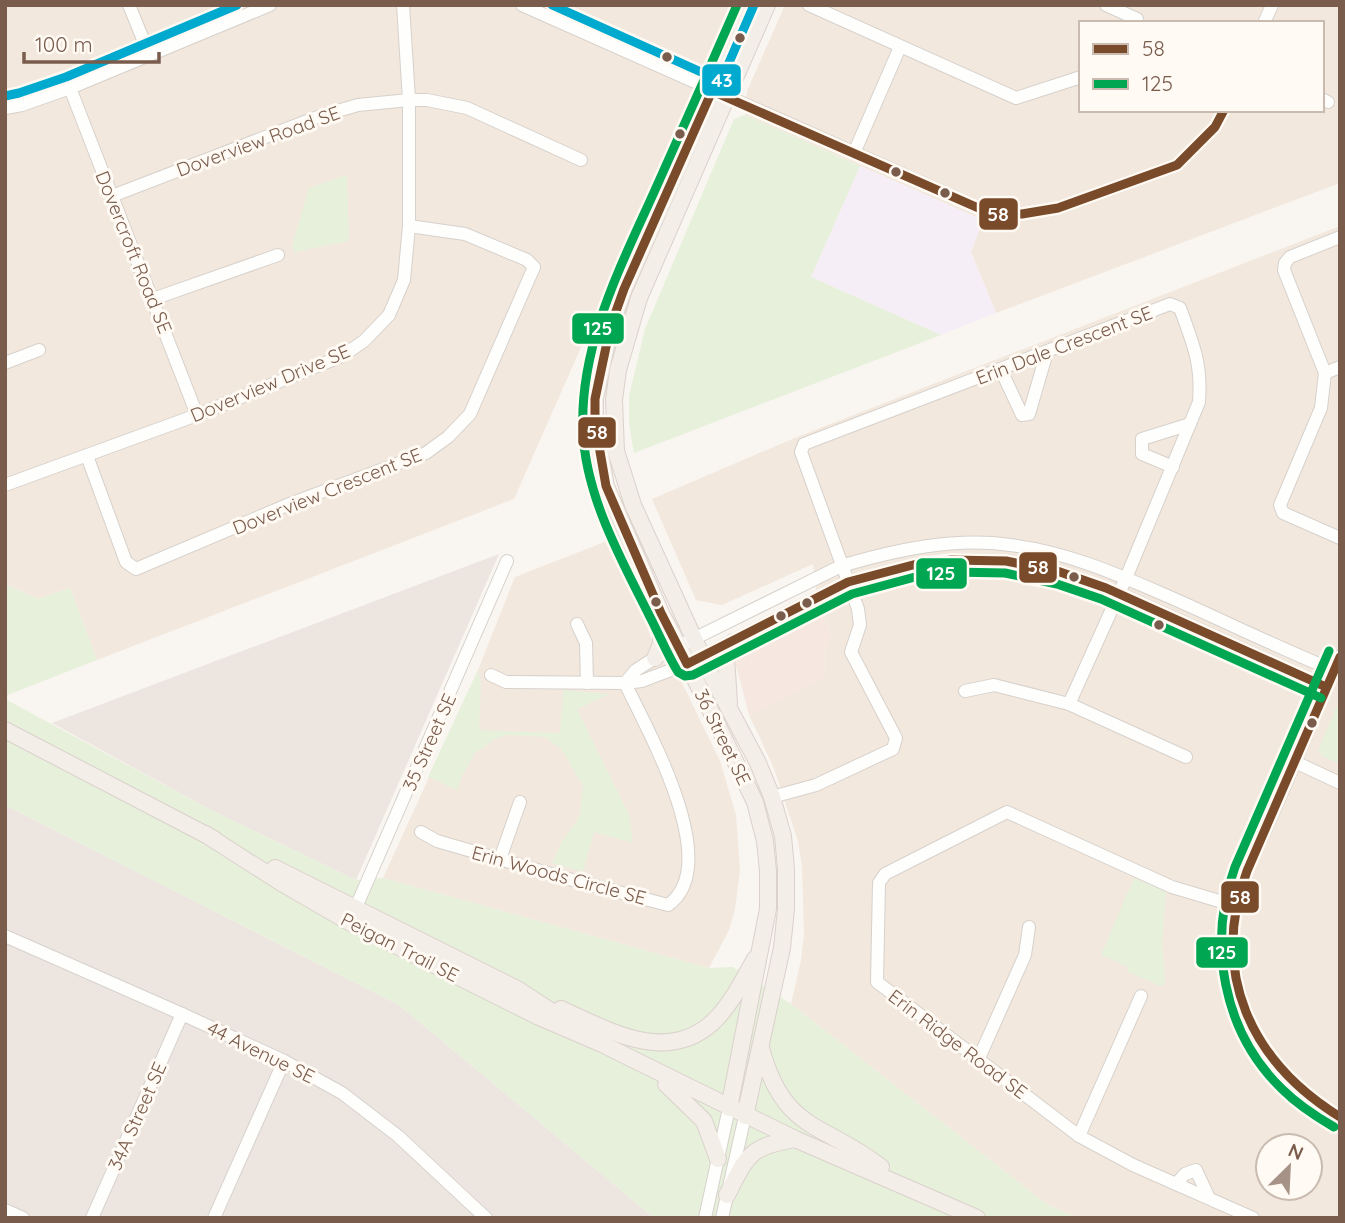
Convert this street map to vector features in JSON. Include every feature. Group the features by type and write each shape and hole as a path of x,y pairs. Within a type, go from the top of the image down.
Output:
{"main road":[{"name":"36 Street SE","path":"729,1108 768,909 765,841 755,802 687,643 623,480 615,439 614,400 621,359 639,298 720,94 751,5"},
{"name":"36 Street SE","path":"687,643 661,613 606,486 595,423 595,400 610,328 624,289 767,5"},
{"path":"655,658 661,644 661,613"},
{"path":"729,709 726,656 733,642"},
{"name":"36 Street SE","path":"695,660 729,709 772,797 783,836 786,909 778,974 745,1116"},
{"name":"Peigan Trail SE","path":"5,730 205,834 280,882 517,989 602,1044"},
{"name":"Peigan Trail SE","path":"353,915 540,1017 602,1044 795,1139 977,1218"},
{"path":"517,989 619,1035 648,1043 670,1043 691,1036 712,1023 733,998 763,944"},
{"path":"760,1044 774,1088 795,1113 813,1127 873,1161 902,1184"},
{"path":"640,1063 681,1096 704,1121 718,1159"},
{"path":"727,1195 741,1167 755,1150 768,1144 795,1139"}],"street":[{"path":"129,5 149,54"},
{"path":"5,108 22,105 70,88 270,5"},
{"name":"Doverview Drive SE","path":"5,485 197,415 342,356 364,341 389,315 404,280 409,226 408,100 403,5"},
{"path":"522,5 992,214 1023,214 1058,208 1177,165 1215,127 1223,112"},
{"path":"808,5 1016,98 1079,78"},
{"path":"1106,5 1137,19 1136,21"},
{"path":"1265,21 1272,5"},
{"path":"854,153 900,47"},
{"name":"Dovercroft Road SE","path":"70,88 197,415"},
{"name":"Doverview Road SE","path":"112,196 320,116 358,105 408,100 427,100 467,108 581,160"},
{"name":"Doverview Crescent SE","path":"87,456 125,562 136,569 292,503 426,453 448,437 470,414 534,267 527,260 465,234 409,226"},
{"path":"1340,237 1290,257 1285,263 1284,270 1325,373 1321,408 1280,505 1283,513 1340,538"},
{"path":"153,299 278,255"},
{"name":"Erin Dale Crescent SE","path":"772,797 816,785 893,749 896,738 852,652 853,641 860,625 858,608 801,452 804,444 1170,304 1180,308 1199,360 1199,402 1126,578 1069,704"},
{"path":"5,363 39,350"},
{"path":"1001,370 1022,415 1029,414 1047,352"},
{"path":"1325,373 1340,368"},
{"path":"1172,467 1142,454 1142,439 1190,424"},
{"path":"625,683 636,670 655,658 841,566 874,556 955,543 1009,544 1064,555 1126,578 1333,670"},
{"path":"491,675 506,682 642,681 733,642 848,582 913,565 951,560 1006,561 1060,572 1119,593 1326,687"},
{"name":"35 Street SE","path":"353,915 508,561"},
{"path":"577,624 586,643 587,683"},
{"path":"1340,656 1251,863 1236,906 1233,941 1234,970 1254,1033 1294,1085 1323,1108 1340,1117"},
{"name":"Erin Woods Circle SE","path":"421,832 437,841 668,905 680,897 687,871 684,819 673,785 625,683"},
{"path":"965,691 994,685 1069,704 1186,757"},
{"path":"1295,762 1340,783"},
{"path":"499,859 520,802"},
{"name":"Erin Ridge Road SE","path":"1236,906 1172,887 1007,812 885,874 879,883 877,982 1079,1136 1133,1165 1253,1218"},
{"path":"979,1058 1025,955 1030,927"},
{"name":"44 Avenue SE","path":"5,936 182,1014 284,1062 342,1093 398,1136 486,1218"},
{"path":"1079,1136 1141,996"},
{"name":"34A Street SE","path":"92,1218 182,1014"},
{"path":"214,1218 284,1062"},
{"name":"36 Street SE","path":"705,1218 729,1108"},
{"name":"36 Street SE","path":"722,1218 745,1116"},
{"path":"1176,1184 1185,1174 1196,1170 1209,1198"},
{"path":"5,1210 23,1218"}],"shaded area":[{"path":"5,5 732,5 514,499 97,660 70,588 38,599 5,584"},
{"path":"785,5 1340,5 1340,183 996,313 971,252 983,220 745,115 747,91"},
{"path":"860,166 983,220 971,252 996,313 941,335 811,277"},
{"path":"1340,226 1340,1218 1077,1218 1045,1203 791,1004 804,935 802,867 798,841 773,766 749,715 825,677 826,645 832,634 818,605 813,564 722,605 696,600 652,499 797,437"},
{"path":"607,541 632,581 651,638 683,685 720,761 736,815 740,870 735,909 729,930 709,968 383,878 478,670 515,577"},
{"path":"499,554 356,880 209,809 52,723"},
{"path":"818,605 832,634 826,645 825,677 749,715 732,650"},
{"path":"5,805 399,1005 654,1218 5,1218"}],"green space":[{"path":"745,115 860,166 811,277 941,335 634,453 629,424 629,396 645,329 734,119"},
{"path":"347,175 349,241 294,252 292,246 309,188"},
{"path":"5,584 38,599 70,588 97,660 5,696"},
{"path":"478,670 481,683 479,730 560,733 563,690 610,694 577,709 629,815 633,843 594,832 583,872 552,863 561,843 580,816 583,786 562,750 545,737 507,735 495,739 475,753 461,778 458,790 428,777"},
{"path":"5,699 209,809 356,880 383,878 709,968 733,967 791,1004 1045,1203 1077,1218 654,1218 399,1005 5,805"},
{"path":"1340,699 1340,764 1323,757 1318,750"},
{"path":"1134,878 1166,892 1162,942 1165,982 1162,987 1101,955"}],"transit line":[{"name":"43","path":"5,96 66,77 237,5"},
{"name":"43","path":"552,5 721,81 754,5"},
{"name":"125","path":"737,5 616,277 595,337 584,400 583,432 586,456 598,504 617,550 678,672 685,676 693,675 852,594 915,577 952,572 1005,573 1057,584 1101,599 1321,698"},
{"name":"58","path":"1223,112 1215,127 1177,165 1058,208 1022,214 992,214 712,91 624,289 610,328 595,399 595,423 606,486 661,613 687,664 848,582 913,565 951,560 1006,561 1060,572 1106,588 1326,687"},
{"name":"125","path":"1329,651 1235,867 1222,926 1222,956 1234,1014 1246,1041 1262,1066 1294,1100 1334,1127"},
{"name":"58","path":"1340,657 1247,871 1236,909 1233,945 1236,979 1246,1012 1261,1042 1283,1070 1309,1095 1340,1117"}]}
